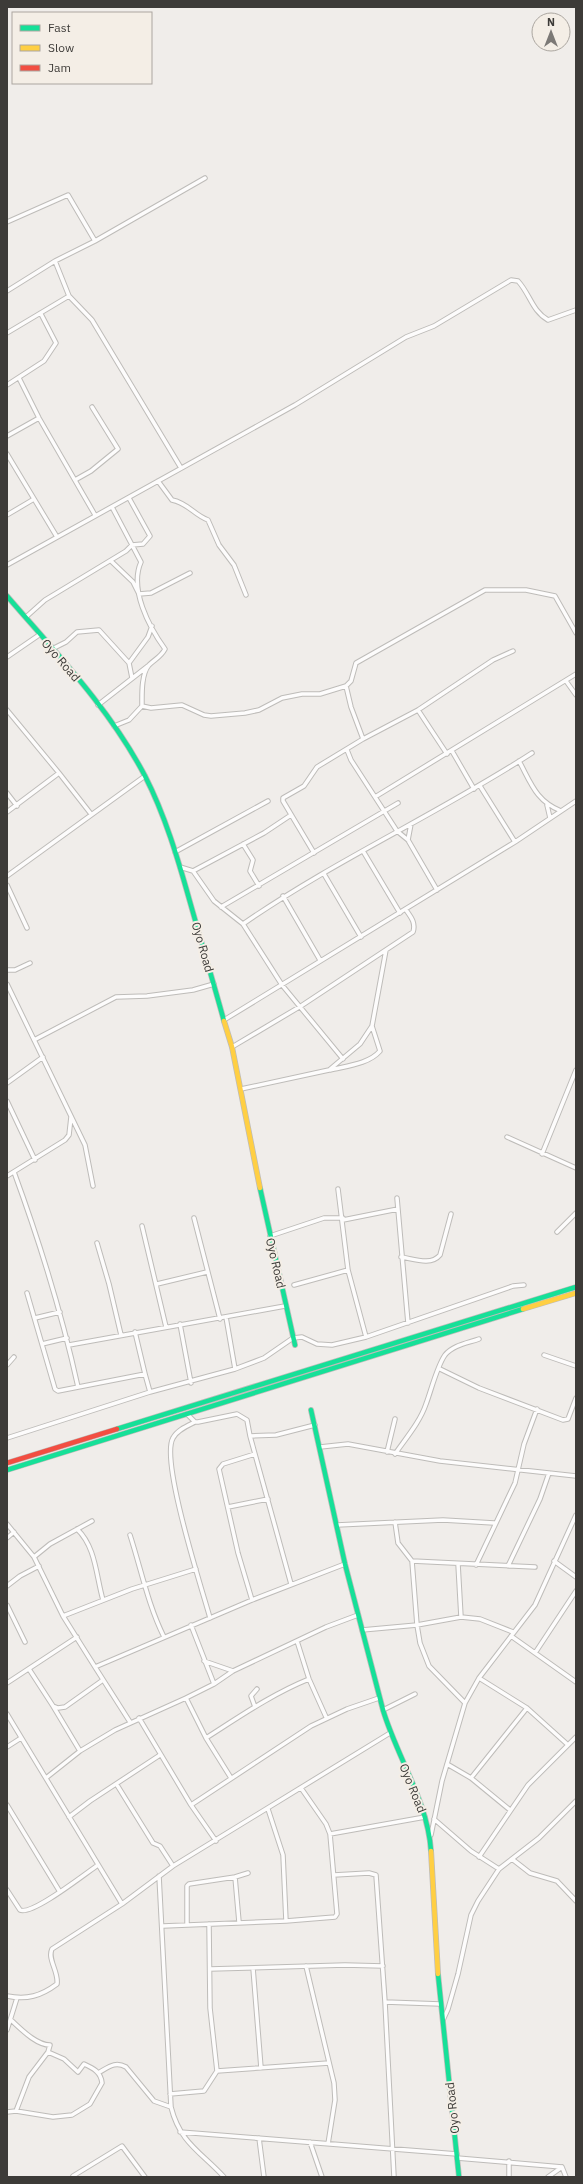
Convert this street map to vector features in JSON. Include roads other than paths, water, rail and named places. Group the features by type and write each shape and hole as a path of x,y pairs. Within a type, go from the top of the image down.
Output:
{"main road":[{"name":"Oyo Road","path":"7,596 26,617 114,726 145,776 175,852 232,1048 270,1236 295,1345"},
{"path":"7,1463 576,1287"},
{"path":"7,1470 576,1293"},
{"name":"Oyo Road","path":"311,1410 345,1564 379,1698 390,1733 425,1817 430,1836 440,2004 443,2020 459,2177"}],"street":[{"path":"7,291 55,261 94,241 205,178"},
{"path":"7,222 68,194 94,241"},
{"path":"55,261 69,296 92,320 147,408 182,468"},
{"path":"7,565 295,406 406,337 434,326 511,280 518,281 525,290 538,314 548,320 576,310"},
{"path":"7,333 69,296"},
{"path":"7,385 44,361 56,343 41,314"},
{"path":"19,378 39,418 96,515"},
{"path":"75,480 91,471 118,449 92,407"},
{"path":"7,436 39,418"},
{"path":"7,454 57,538"},
{"path":"158,481 172,500 182,502 198,516 208,520 219,545 234,566 246,595"},
{"path":"26,617 45,600 111,561 126,551 132,544 144,544 150,536 129,498"},
{"path":"7,515 34,499"},
{"path":"112,507 141,562 136,573 139,594"},
{"path":"98,705 162,656 165,649 152,626 133,582 111,561"},
{"path":"139,594 151,592 190,573"},
{"path":"142,706 151,708 182,705 204,715 211,716 245,713 259,710 282,698 302,694 320,694 346,686 351,681 356,663 485,590 526,590 555,596 576,633"},
{"path":"128,663 148,637 152,626"},
{"path":"52,649 66,642 77,632 99,630 128,663 132,678"},
{"path":"7,656 39,635"},
{"path":"314,853 283,798 304,786 317,767 363,739 418,710 493,660 513,651"},
{"path":"114,726 129,720 142,706 144,677 148,666"},
{"path":"375,797 576,674"},
{"path":"566,681 576,695"},
{"path":"346,686 351,707 363,739"},
{"path":"7,710 91,814"},
{"path":"418,710 447,754"},
{"path":"347,750 350,760 397,831 408,840 437,890"},
{"path":"452,750 474,789"},
{"path":"243,924 283,896 480,786 532,753"},
{"path":"519,761 537,794 547,805 561,811"},
{"path":"7,812 59,774"},
{"path":"7,876 39,855 91,814 145,776"},
{"path":"480,786 515,842"},
{"path":"7,793 17,806"},
{"path":"175,852 268,801"},
{"path":"224,1020 320,960 362,938 515,842 576,801"},
{"path":"221,907 398,804"},
{"path":"547,805 550,818"},
{"path":"193,871 292,815"},
{"path":"408,840 411,824"},
{"path":"243,844 253,860 250,871 259,886"},
{"path":"363,851 400,913"},
{"path":"180,867 193,871 214,901 243,924 282,985 301,1006 343,1059"},
{"path":"324,874 362,938"},
{"path":"7,885 27,928"},
{"path":"283,896 320,960"},
{"path":"232,1048 301,1006 413,932 415,928 406,910"},
{"path":"330,1070 360,1044 372,1026 386,950"},
{"path":"7,970 15,970 30,963"},
{"path":"7,984 85,1145 94,1186"},
{"path":"34,1040 116,997 147,996 193,990 214,984"},
{"path":"241,1089 330,1070 362,1062 376,1056 380,1051 372,1026"},
{"path":"7,1083 43,1058"},
{"path":"542,1154 576,1070"},
{"path":"7,1101 35,1160"},
{"path":"7,1176 65,1140 69,1135 71,1116"},
{"path":"507,1137 576,1168"},
{"path":"14,1172 33,1222 60,1312 78,1388"},
{"path":"338,1189 343,1219 348,1270 366,1336"},
{"path":"397,1198 408,1323"},
{"path":"270,1236 324,1218 343,1219 398,1209"},
{"path":"557,1232 576,1213"},
{"path":"401,1257 430,1262 437,1259 440,1255 451,1214"},
{"path":"194,1218 220,1318"},
{"path":"142,1226 166,1327"},
{"path":"97,1243 109,1284 121,1335"},
{"path":"294,1284 348,1270"},
{"path":"157,1284 207,1272"},
{"path":"7,1438 150,1392 191,1383 235,1369 264,1358 293,1338 302,1337 317,1344 332,1345 408,1323 513,1286 524,1285"},
{"path":"27,1293 55,1389 58,1391 78,1388 145,1374"},
{"path":"69,1345 134,1332 285,1306"},
{"path":"35,1318 60,1312"},
{"path":"226,1317 235,1369"},
{"path":"180,1324 191,1383"},
{"path":"134,1332 150,1392"},
{"path":"42,1344 67,1338"},
{"path":"395,1454 411,1431 426,1404 430,1388 446,1354 451,1350 479,1339"},
{"path":"544,1355 576,1366"},
{"path":"7,1365 14,1357"},
{"path":"440,1369 479,1388 566,1420 576,1398"},
{"path":"476,1565 494,1523 515,1483 524,1444 537,1409"},
{"path":"187,1414 195,1422"},
{"path":"210,1618 173,1478 169,1453 172,1438 179,1431 195,1422 238,1414 247,1420 250,1436 291,1584"},
{"path":"388,1452 395,1419"},
{"path":"250,1436 276,1435 315,1425"},
{"path":"320,1447 348,1444 395,1454 440,1461 576,1476"},
{"path":"252,1600 238,1554 220,1467 223,1464 255,1454"},
{"path":"508,1566 540,1499 549,1472"},
{"path":"228,1507 268,1499"},
{"path":"430,1836 447,1764 465,1703 479,1678 513,1632 535,1606 576,1515"},
{"path":"337,1525 443,1520 494,1523"},
{"path":"34,1557 50,1544 92,1521"},
{"path":"394,1522 398,1543 412,1561 417,1625 420,1643 429,1666 465,1703"},
{"path":"7,1524 34,1557 63,1616 130,1722"},
{"path":"77,1529 84,1536 94,1558 96,1577 103,1600"},
{"path":"7,1538 14,1532"},
{"path":"130,1535 146,1584 152,1613 164,1637"},
{"path":"412,1561 535,1567"},
{"path":"554,1561 576,1577"},
{"path":"95,1667 191,1625 291,1584 345,1564"},
{"path":"458,1564 461,1617"},
{"path":"7,1586 23,1574 39,1566"},
{"path":"63,1616 146,1584 196,1569"},
{"path":"535,1653 576,1591"},
{"path":"7,1605 25,1642"},
{"path":"46,1778 80,1751 130,1722 186,1698 214,1684 233,1671 297,1641 358,1615"},
{"path":"362,1630 417,1625 461,1617 480,1619 513,1632"},
{"path":"191,1625 214,1684"},
{"path":"511,1636 576,1681"},
{"path":"7,1683 77,1638"},
{"path":"297,1641 310,1679 326,1717"},
{"path":"204,1661 233,1671"},
{"path":"29,1669 80,1751"},
{"path":"479,1678 527,1708 567,1744"},
{"path":"206,1738 255,1706 292,1686 310,1679"},
{"path":"53,1706 58,1708 65,1707 103,1680"},
{"path":"255,1706 251,1696 258,1689"},
{"path":"383,1710 415,1694"},
{"path":"186,1698 206,1738 231,1778"},
{"path":"191,1805 326,1717 379,1698"},
{"path":"471,1778 527,1708"},
{"path":"7,1714 122,1904"},
{"path":"139,1718 191,1805 216,1841"},
{"path":"7,1996 17,1998 42,1995 57,1984 58,1975 50,1954 52,1949 122,1904 173,1866 390,1733"},
{"path":"479,1857 510,1810 540,1771 576,1737"},
{"path":"7,1747 21,1738"},
{"path":"68,1817 160,1755"},
{"path":"447,1764 471,1778 510,1810"},
{"path":"117,1785 153,1842 160,1846 173,1866"},
{"path":"163,1926 286,1921 336,1917 337,1914 330,1834 326,1824 301,1788"},
{"path":"443,2020 458,1974 471,1915 499,1869 539,1838 576,1802"},
{"path":"7,1805 60,1892"},
{"path":"268,1808 283,1855 286,1921"},
{"path":"330,1834 425,1817"},
{"path":"434,1819 479,1857 499,1869"},
{"path":"512,1859 530,1873 557,1881 576,1901"},
{"path":"7,1890 20,1910 23,1912 60,1892 98,1865"},
{"path":"187,1924 187,1886 193,1882 235,1877 248,1873"},
{"path":"334,1875 369,1873 376,1875 383,1966 394,2177"},
{"path":"159,1876 163,1926 171,2106 180,2132 194,2150 224,2177"},
{"path":"235,1877 239,1922"},
{"path":"170,2094 204,2091 216,2071 210,2008 209,1924"},
{"path":"210,1969 306,1966 383,1966"},
{"path":"306,1966 334,2083 335,2100 328,2144"},
{"path":"254,1968 262,2068"},
{"path":"7,2030 17,1998"},
{"path":"385,2002 440,2004"},
{"path":"11,2020 24,2032 45,2045 50,2045 48,2052 29,2077 16,2111"},
{"path":"7,2112 16,2111 53,2117 72,2115 90,2104 102,2083 102,2078 94,2068 84,2064 78,2072 64,2059 48,2052"},
{"path":"98,2073 117,2063 120,2064 126,2067 154,2101 171,2106"},
{"path":"216,2071 329,2063"},
{"path":"180,2132 392,2148 562,2167"},
{"path":"259,2138 264,2177"},
{"path":"310,2142 322,2177"},
{"path":"73,2176 122,2146 145,2177"},
{"path":"509,2161 509,2177"},
{"path":"548,2177 562,2167"},
{"path":"562,2167 566,2177"}]}
